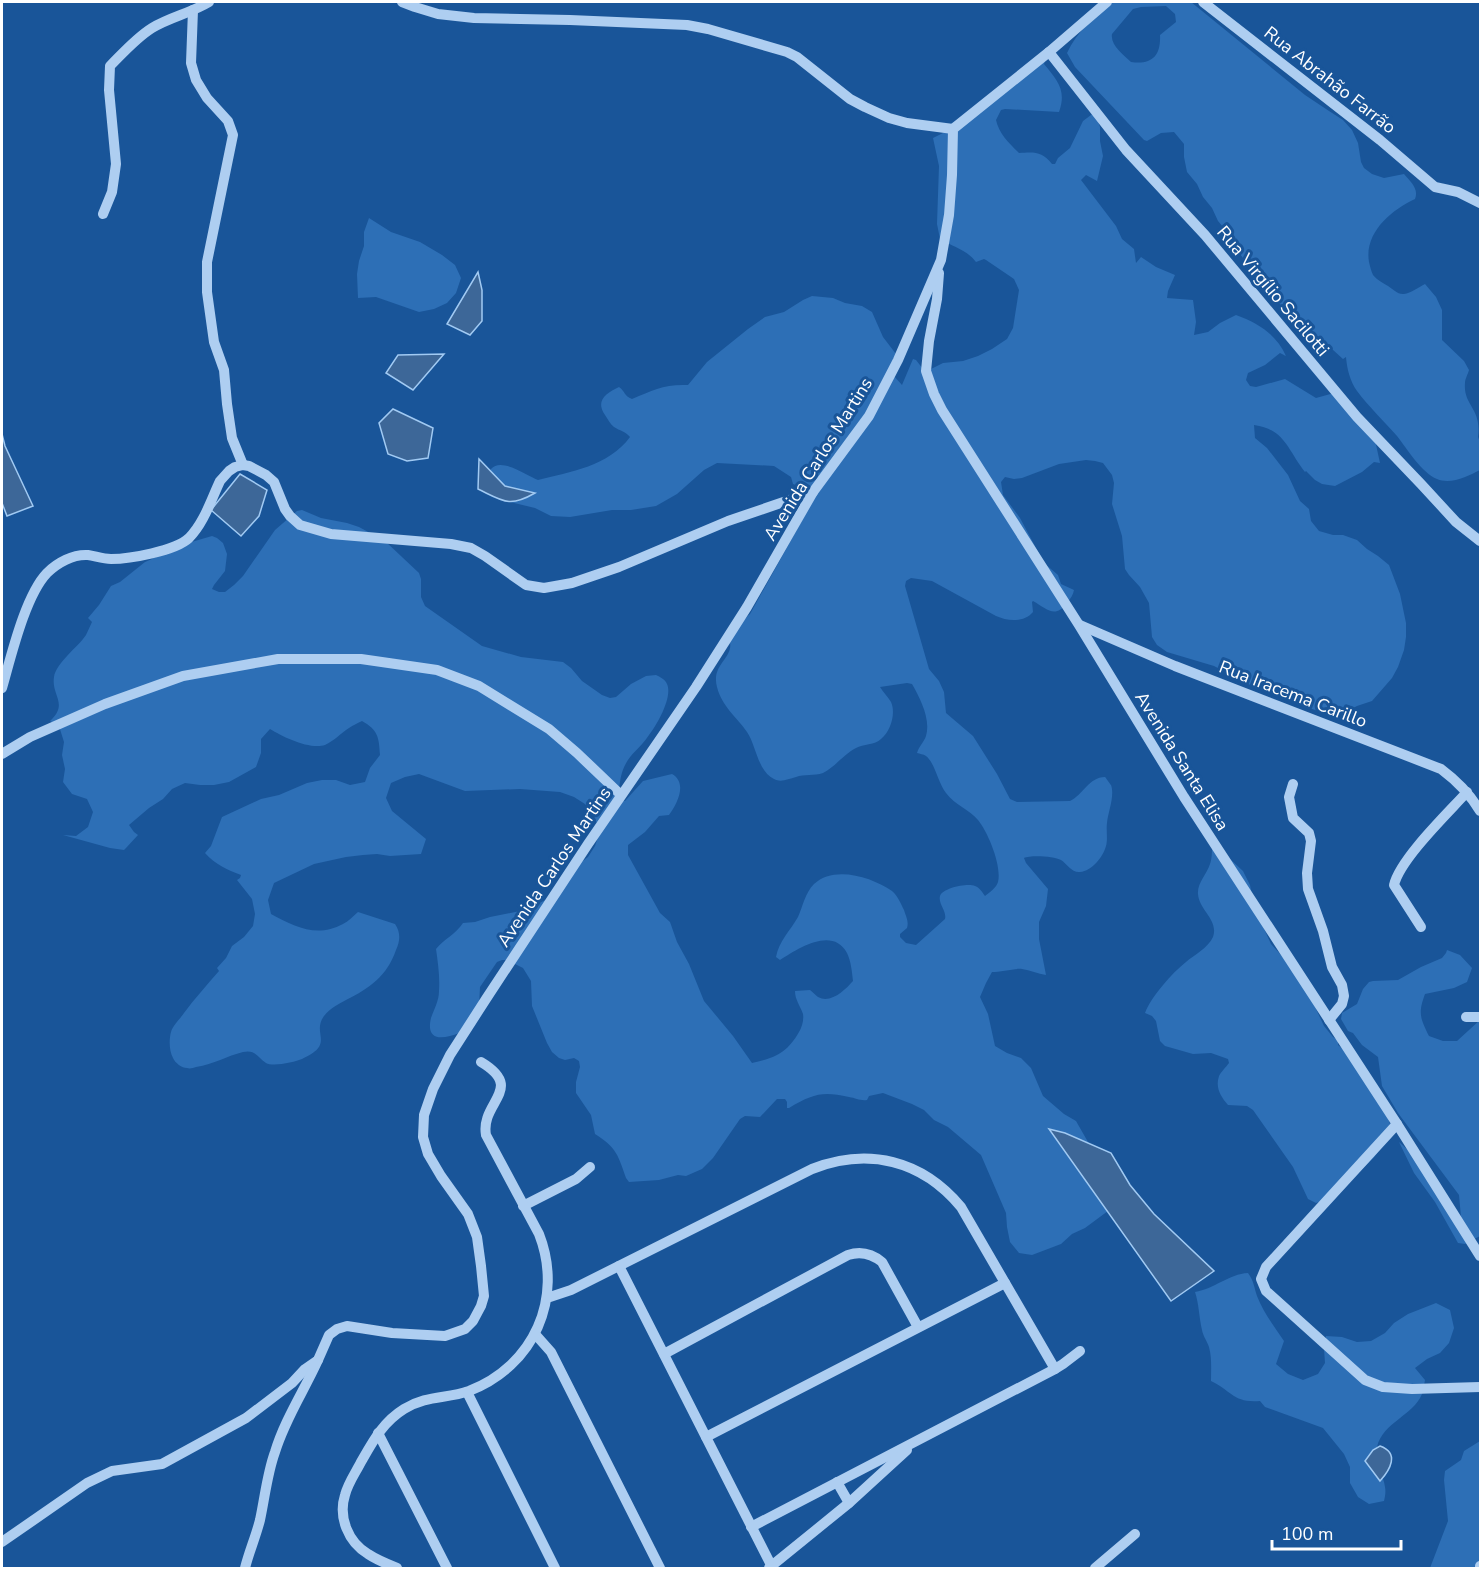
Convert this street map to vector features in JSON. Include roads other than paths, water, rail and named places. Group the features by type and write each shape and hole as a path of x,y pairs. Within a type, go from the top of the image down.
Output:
{"street":[{"path":"103,214 112,192 116,164 109,90 110,66 151,28 209,2"},
{"path":"402,2 438,14 474,18 665,24 708,29 787,52 812,68 850,99 889,118 907,123 953,129 1107,2"},
{"name":"Rua Abrahão Farrão","path":"1203,2 1380,140 1434,187 1458,192 1480,203"},
{"path":"193,10 191,63 196,80 207,98 228,121 233,135 207,262 207,292 214,342 224,370 232,438 243,465"},
{"name":"Rua Virgílio Sacilotti","path":"1049,52 1126,150 1205,236 1357,417 1456,522 1480,540"},
{"name":"Avenida Carlos Martins","path":"2,1542 87,1483 112,1471 162,1464 236,1424 284,1389 318,1360 329,1335 337,1329 347,1326 392,1333 445,1336 465,1329 477,1316 484,1296 477,1237 468,1214 428,1154 423,1137 424,1115 433,1089 450,1055 747,607 813,492 869,416 898,360 940,260 949,215 953,129"},
{"name":"Avenida Santa Elisa","path":"940,260 937,299 926,371 934,394 1184,797 1479,1249"},
{"path":"2,688 25,612 36,588 47,573 63,561 77,556 124,558 181,544 193,533 200,522 220,481 235,467 243,465 256,470 274,482 285,509 300,525 331,534 451,544 471,548 526,585 544,588 572,583 609,570 728,521 813,492"},
{"name":"Rua Iracema Carillo","path":"1079,625 1174,666 1441,769 1457,781 1480,811"},
{"path":"2,754 30,737 94,709 183,676 278,659 361,659 436,670 479,686 549,729 578,753 621,795"},
{"path":"1293,784 1289,797 1293,818 1309,833 1311,841 1307,873 1308,889 1323,931 1332,967 1342,985 1344,996 1342,1004 1329,1020"},
{"path":"1421,927 1394,885 1395,879 1400,869 1467,792"},
{"path":"1466,1017 1480,1017"},
{"path":"397,1569 363,1550 352,1540 344,1520 343,1504 347,1488 378,1433 396,1414 432,1397 467,1392 481,1386 503,1372 521,1355 535,1334 547,1298 548,1272 539,1233 486,1135 487,1117 501,1088 496,1074 481,1062"},
{"path":"1396,1124 1266,1267 1260,1279 1266,1291 1365,1380 1383,1387 1412,1389 1480,1387"},
{"path":"547,1298 571,1290 812,1169 834,1161 870,1158 893,1162 916,1170 936,1182 961,1207 1055,1369"},
{"path":"523,1206 576,1179 590,1167"},
{"path":"664,1354 848,1255 858,1253 869,1254 882,1262 918,1327"},
{"path":"619,1266 752,1527 770,1567 853,1499 920,1439"},
{"path":"706,1437 1005,1283"},
{"path":"535,1334 551,1352 660,1569"},
{"path":"752,1527 1055,1369 1080,1351"},
{"path":"245,1569 260,1521 274,1453 299,1395 318,1360"},
{"path":"467,1392 555,1569"},
{"path":"378,1433 447,1569"},
{"path":"853,1499 860,1482 856,1472"},
{"path":"837,1482 853,1499"},
{"path":"1095,1569 1135,1534"}]}
